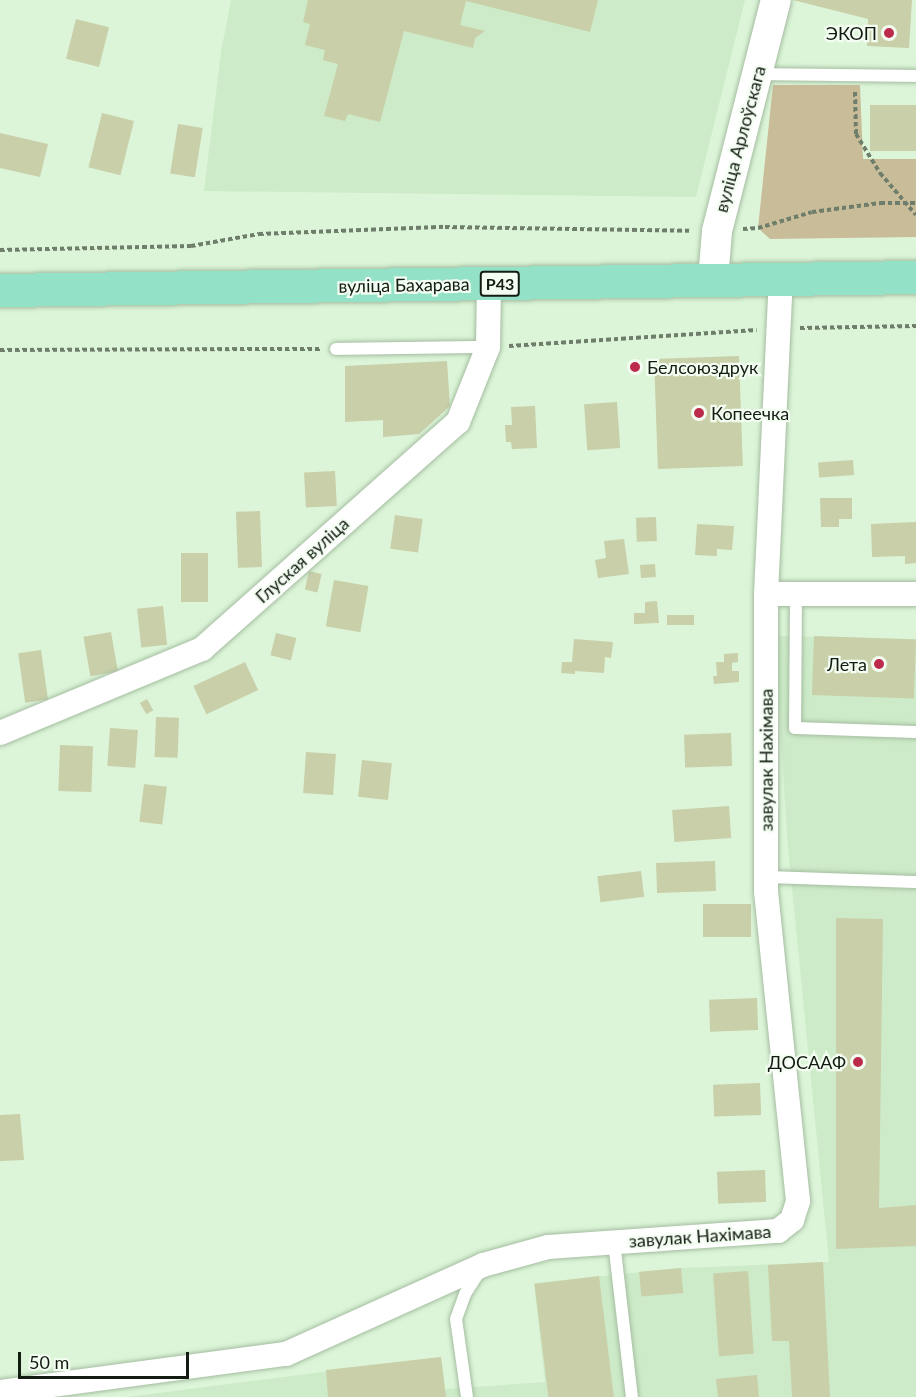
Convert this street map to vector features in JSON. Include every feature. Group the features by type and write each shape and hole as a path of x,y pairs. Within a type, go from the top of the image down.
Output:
{"main road":[{"name":"вуліца Бахарава","path":"0,290 916,277"}],"street":[{"name":"вуліца Арлоўскага","path":"713,280 717,231 776,0"},
{"name":"завулак Нахімава","path":"0,1392 286,1354 483,1265 548,1247 778,1231 792,1220 798,1201 766,877 766,594 781,280"},
{"name":"Глуская вуліца","path":"0,733 202,649 458,422 488,347 489,284"},
{"path":"766,594 916,594"}],"lane":[{"path":"758,74 916,76"},
{"path":"336,349 488,347"},
{"path":"796,594 795,728 916,732"},
{"path":"766,877 916,882"},
{"path":"614,1242 632,1397"},
{"path":"467,1397 456,1320 465,1294 483,1265"}],"path":[{"path":"853,75 856,134 880,173 916,215"},
{"path":"0,250 190,246 260,234 445,227 717,231 758,228 812,212 880,203 916,202"},
{"path":"488,347 778,329 916,327"},
{"path":"0,350 336,349"}],"shaded area":[{"path":"231,0 745,0 696,197 204,191 221,52"},
{"path":"773,85 860,85 863,159 916,159 916,237 770,239 758,228"},
{"path":"775,636 916,639 916,1397 127,1397 441,1357 445,1389 545,1382 534,1283 681,1268 829,1262 787,837"}],"building":[{"path":"308,0 598,0 590,32 466,1 460,25 485,31 475,38 473,48 404,31 380,122 348,114 345,121 324,116 338,64 323,60 325,50 305,45 310,24 303,22"},
{"name":"ЭКОП","path":"793,0 912,0 909,48 867,46 868,19"},
{"path":"76,19 109,27 99,67 66,59"},
{"path":"870,105 916,105 916,151 870,151"},
{"path":"102,113 134,121 120,175 88,167"},
{"path":"178,124 203,128 195,177 170,173"},
{"path":"0,133 48,144 40,177 0,168"},
{"name":"Копеечка","path":"739,356 743,466 658,469 654,359"},
{"path":"447,361 450,406 419,434 383,437 383,420 345,422 345,366"},
{"path":"617,402 620,448 587,450 584,404"},
{"path":"535,406 537,448 512,449 511,442 506,442 505,425 512,425 511,407"},
{"path":"853,460 854,475 819,477 818,462"},
{"path":"335,471 337,506 306,508 304,473"},
{"path":"820,498 852,498 852,519 839,519 839,527 821,527"},
{"path":"260,511 262,567 238,568 236,512"},
{"path":"395,515 423,519 418,553 390,549"},
{"path":"656,517 657,541 637,542 636,518"},
{"path":"916,522 916,563 905,564 905,556 872,557 871,524"},
{"path":"697,524 734,526 732,550 717,549 717,556 695,555"},
{"path":"624,539 629,574 598,578 595,560 606,558 604,541"},
{"path":"181,553 208,553 208,602 181,602"},
{"path":"655,564 656,577 641,578 640,565"},
{"path":"309,571 322,574 317,592 305,590"},
{"path":"334,580 368,586 360,632 326,626"},
{"path":"657,601 659,623 634,624 634,613 645,613 645,602"},
{"path":"163,606 167,645 141,648 137,609"},
{"path":"667,615 694,615 694,625 667,625"},
{"path":"111,632 118,671 90,676 83,637"},
{"path":"276,633 296,638 291,660 270,655"},
{"path":"814,636 916,640 914,699 812,695"},
{"path":"574,639 613,642 611,658 605,657 604,673 575,671 575,674 561,673 562,662 572,662"},
{"path":"41,650 48,700 25,703 18,653"},
{"path":"738,653 738,662 732,663 732,671 739,671 739,682 714,684 713,676 717,676 716,662 724,662 724,654"},
{"path":"245,662 258,690 206,714 193,686"},
{"path":"147,699 153,710 146,714 140,703"},
{"path":"156,717 179,718 178,758 155,757"},
{"path":"110,728 138,730 135,768 107,766"},
{"path":"731,733 732,766 685,768 684,735"},
{"path":"60,745 93,746 91,792 58,791"},
{"path":"306,752 336,754 333,795 303,793"},
{"path":"362,760 392,763 388,800 358,797"},
{"path":"144,784 167,787 162,825 139,822"},
{"path":"729,806 731,838 674,842 672,810"},
{"path":"715,861 716,891 657,893 656,863"},
{"path":"641,871 644,897 600,902 597,876"},
{"path":"703,904 751,904 751,937 703,937"},
{"name":"ДОСААФ","path":"836,918 883,919 879,1208 916,1205 916,1246 836,1249"},
{"path":"757,998 758,1030 710,1032 709,1000"},
{"path":"760,1083 761,1115 714,1117 713,1085"},
{"path":"20,1114 24,1160 0,1161 0,1115"},
{"path":"765,1170 766,1202 718,1204 717,1172"},
{"path":"823,1262 830,1397 792,1397 789,1341 772,1341 768,1265"},
{"path":"681,1268 683,1293 641,1297 639,1272"},
{"path":"748,1271 754,1354 719,1356 713,1273"},
{"path":"599,1276 614,1397 548,1397 534,1284"},
{"path":"441,1357 446,1397 328,1397 326,1370"},
{"path":"757,1375 759,1397 718,1397 716,1379"}],"place":[{"name":"ЭКОП","path":"889,33"},
{"name":"Белсоюздрук","path":"635,367"},
{"name":"Копеечка","path":"699,413"},
{"name":"Лета","path":"879,664"},
{"name":"ДОСААФ","path":"858,1062"}]}
